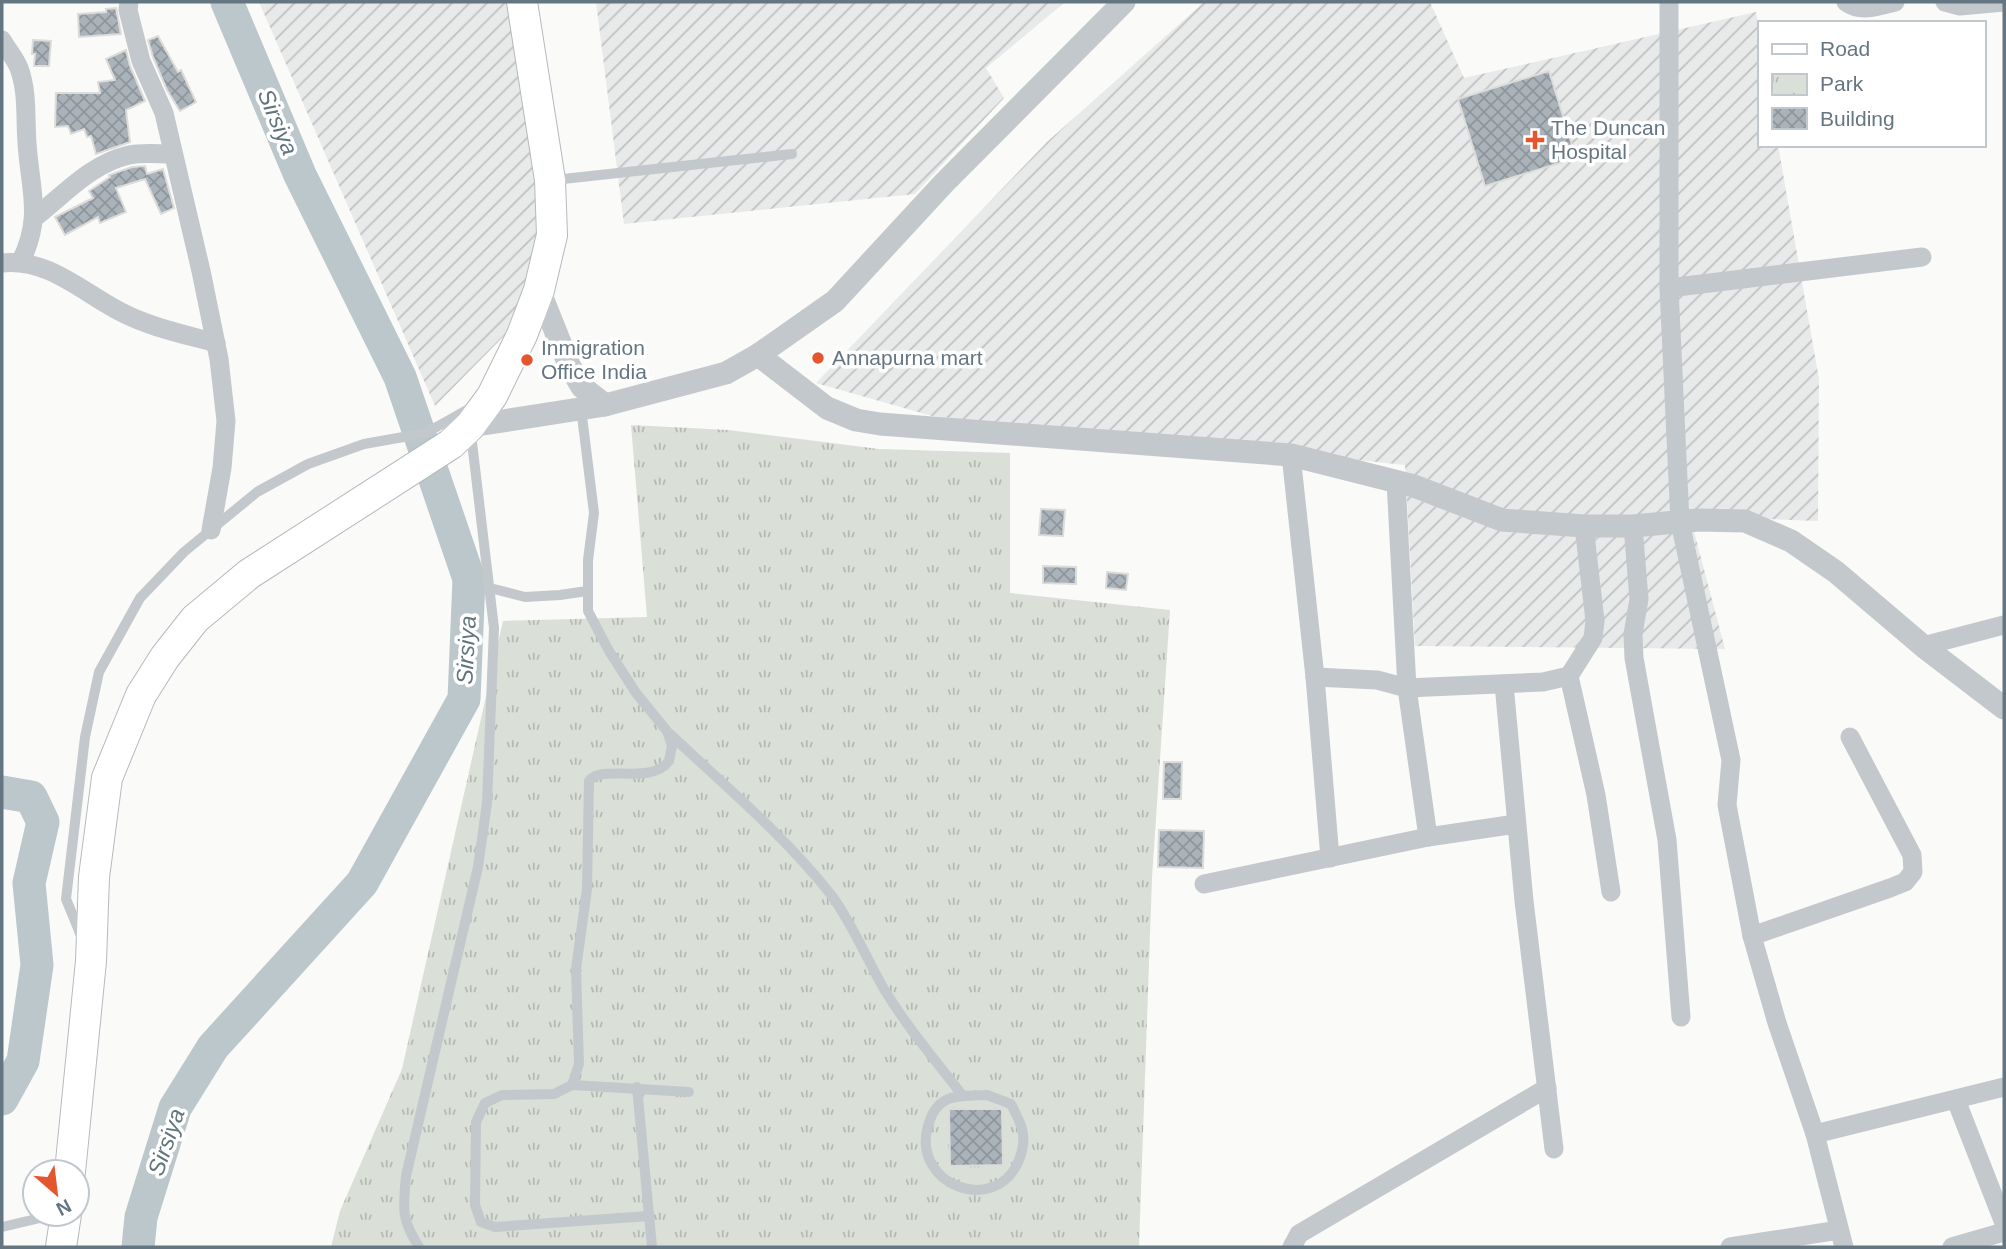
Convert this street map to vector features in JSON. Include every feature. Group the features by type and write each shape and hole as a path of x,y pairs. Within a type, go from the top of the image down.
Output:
{"main road":[{"path":"71,1158 92,961 94,877 107,778 141,695 165,657 195,618 250,574 449,434 492,396 522,335 539,290 552,235 550,180 522,2"},
{"path":"61,1247 64,1228"}],"street":[{"path":"129,2 128,10 141,61 164,113 216,343 226,422 222,468 211,530"},
{"path":"449,434 605,405 726,373 758,355 835,301 944,183 1124,2"},
{"path":"1669,2 1669,288 1680,522 1731,760 1727,805 1752,936 1777,1023 1815,1134 1841,1239 1730,1247"},
{"path":"1846,2 1854,8 1866,8 1895,2"},
{"path":"1945,2 1960,6 2004,2"},
{"path":"2,40 18,65 27,98 27,143 34,218 31,240 11,262"},
{"path":"34,218 76,181 104,165 130,155 173,154"},
{"path":"1669,288 1922,257"},
{"path":"11,262 44,268 118,311 163,329 216,343"},
{"path":"539,290 569,365 582,387 605,405"},
{"path":"758,355 827,408 856,419 880,424 1290,455 1396,481 1502,520 1584,526 1633,526 1698,520 1745,521 1791,541 1836,572 1923,646 2004,708"},
{"path":"1290,455 1315,677 1330,858"},
{"path":"1396,481 1407,688 1429,837"},
{"path":"1315,677 1377,680 1407,688 1543,682 1569,676 1593,638 1595,621 1584,526"},
{"path":"1633,526 1639,599 1633,634 1634,658 1667,840 1681,1017"},
{"path":"1923,646 2004,625"},
{"path":"1569,676 1596,795 1611,892"},
{"path":"1504,684 1516,824 1554,1149"},
{"path":"1752,936 1890,888 1905,882 1913,872 1912,855 1850,737"},
{"path":"1204,884 1429,837 1516,824"},
{"path":"1815,1134 2004,1087"},
{"path":"1292,1247 1299,1234 1547,1088"},
{"path":"1956,1100 2004,1223"},
{"path":"1952,1247 2004,1232"}],"lane":[{"path":"550,180 792,154"},
{"path":"92,961 66,899 85,737 99,672 140,598 184,552 257,492 308,464 364,444 449,434 492,396"},
{"path":"581,408 594,513 587,591 588,611 609,651 636,693 667,732 761,820 799,858 832,897 907,1024 963,1096"},
{"path":"419,1247 407,1229 403,1210 407,1177 478,867 488,776 494,628 490,588 449,434"},
{"path":"490,588 524,597 587,591"},
{"path":"572,1085 579,1064 576,969 587,889 589,781 598,774 648,773 666,766 672,746 667,732"},
{"path":"649,1216 495,1227 481,1222 475,1205 476,1122 485,1103 502,1095 554,1094 572,1085 689,1092"},
{"path":"637,1087 652,1247"},
{"path":"987,1095 1011,1104 1022,1129 1023,1149 1014,1172 993,1189 973,1190 949,1184 930,1166 925,1135 932,1111 942,1101 963,1096 987,1095"},
{"path":"2,1227 21,1223"}],"shaded area":[{"path":"259,2 534,2 552,287 435,406"},
{"path":"596,2 1065,2 986,68 1004,98 915,194 624,224"},
{"path":"1204,2 1430,2 1464,78 1756,12 1758,147 1778,147 1819,379 1818,521 1690,516 1725,649 1415,646 1405,465 932,416 816,383 1047,142"}],"green space":[{"path":"631,425 728,430 879,449 1010,453 1010,593 1170,610 1152,878 1139,1247 331,1247 340,1211 402,1069 503,621 647,617"}],"building":[{"path":"116,8 121,34 79,37 78,14 106,12 106,9"},
{"path":"158,36 178,72 181,70 196,102 180,111 167,90 148,40"},
{"path":"33,40 51,41 49,66 34,66"},
{"path":"126,50 145,101 126,110 130,142 96,154 91,136 87,137 84,129 71,134 68,126 55,127 56,93 100,93 98,82 115,80 106,59"},
{"path":"1549,71 1576,158 1485,186 1458,99"},
{"path":"145,166 147,174 163,169 174,208 161,214 145,179 116,188 126,212 100,223 98,217 65,235 55,217 93,198 89,191 110,177 109,175 132,167"},
{"path":"1041,509 1065,510 1063,536 1039,535"},
{"path":"1043,566 1076,567 1076,584 1043,583"},
{"path":"1107,572 1128,574 1126,590 1106,588"},
{"path":"1164,762 1182,762 1181,799 1163,799"},
{"path":"1159,830 1204,831 1203,868 1158,867"},
{"path":"949,1109 1002,1109 1003,1165 950,1166"}],"waterway":[{"name":"Sirsiya","path":"138,1247 141,1217 175,1108 213,1047 362,883 464,699 469,579 400,377 300,175 227,2"},
{"name":"Sirsiya","path":"2,792 31,797 43,822 29,883 37,965 23,1061 2,1099"}],"place":[{"name":"The Duncan Hospital","path":"1535,140"},
{"name":"Annapurna mart","path":"818,358"},
{"name":"Inmigration Office India","path":"527,360"}]}
